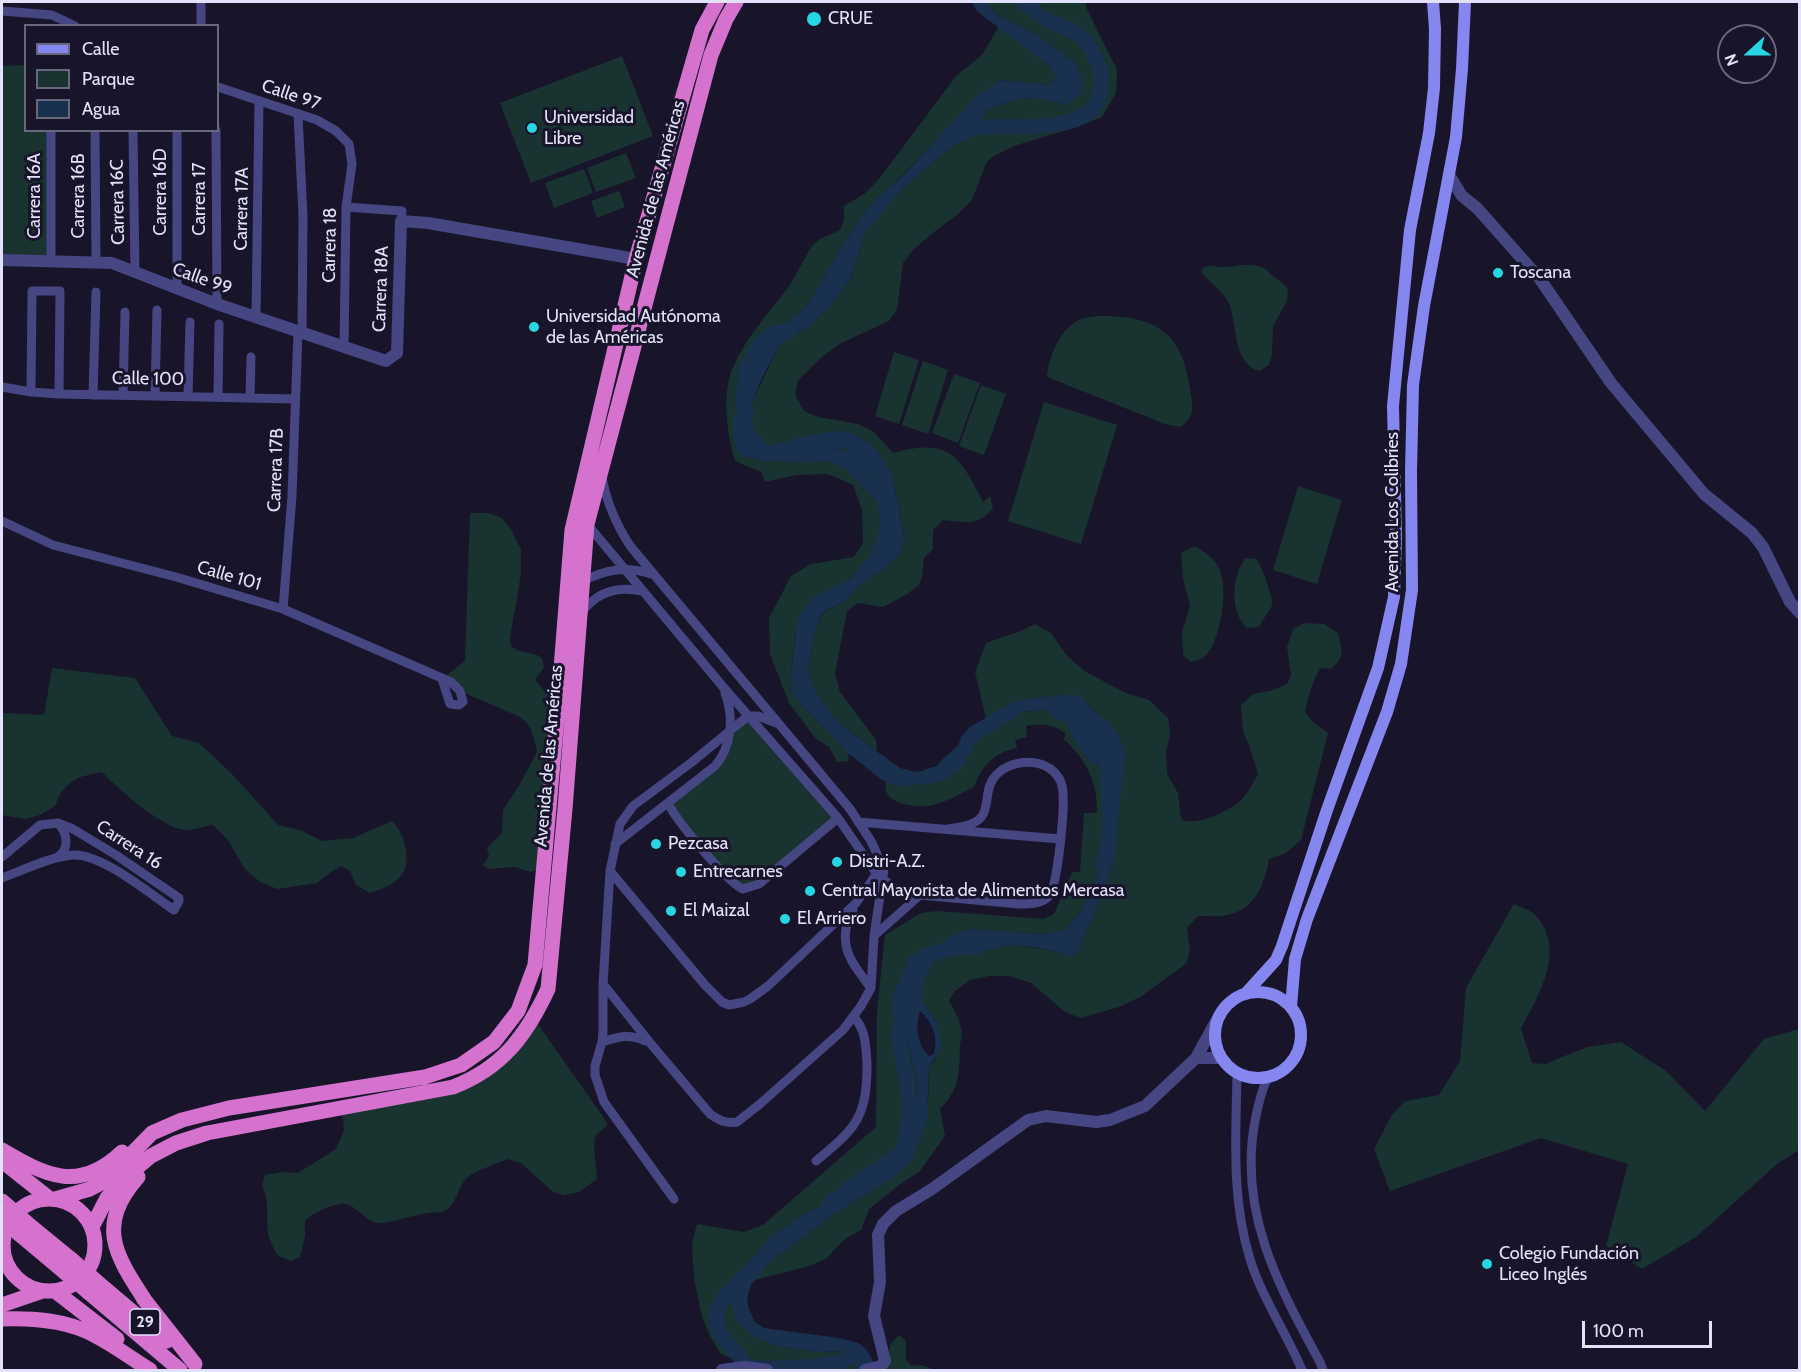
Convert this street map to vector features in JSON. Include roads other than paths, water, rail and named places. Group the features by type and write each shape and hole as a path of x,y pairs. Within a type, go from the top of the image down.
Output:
{"highway":[{"name":"Avenida de las Américas","path":"52,1199 90,1189 105,1181 152,1133 182,1120 229,1108 425,1077 461,1065 494,1042 518,1011 535,965 567,606 569,554 576,509 636,259 702,30 717,2"},
{"name":"Avenida de las Américas","path":"92,1227 107,1198 138,1166 165,1148 198,1135 441,1090 481,1074 518,1042 548,989 587,524 711,55 736,2"},
{"path":"576,509 587,524"},
{"path":"567,606 570,597 582,582"},
{"path":"2,1150 44,1173 66,1178 84,1176 106,1166 123,1151 152,1133"},
{"path":"148,1305 116,1251 115,1216 119,1203 128,1189 165,1148"},
{"path":"2,1161 52,1199"},
{"path":"2,1305 49,1291 74,1285 84,1276 94,1258 95,1245 92,1227 80,1210 68,1203 52,1199 33,1201 19,1209 8,1222 2,1248 8,1266 16,1278 28,1287 49,1291 159,1371"},
{"name":"29","path":"2,1201 23,1228 92,1286 199,1367"},
{"name":"29","path":"2,1219 23,1228"},
{"path":"95,1245 114,1263 199,1367"},
{"name":"29","path":"92,1286 180,1371"},
{"path":"2,1318 50,1320 73,1326 94,1335 150,1371"}],"main road":[{"name":"Avenida Los Colibríes","path":"1246,993 1276,960 1378,668 1394,597 1396,537 1393,406 1401,300 1410,230 1429,133 1434,88 1433,2"},
{"name":"Avenida Los Colibríes","path":"1291,1007 1295,959 1307,919 1387,712 1401,664 1412,590 1413,385 1424,306 1457,125 1465,2"},
{"path":"1401,300 1424,306"},
{"path":"1258,992 1281,999 1291,1007 1300,1030 1300,1043 1296,1055 1284,1069 1268,1077 1257,1078 1237,1073 1221,1058 1215,1045 1215,1030 1225,1006 1235,998 1246,993 1258,992"}],"street":[{"path":"201,2 201,24"},
{"path":"2,10 52,15 71,24"},
{"path":"52,15 52,24"},
{"name":"Calle 97","path":"219,87 327,126 349,144"},
{"name":"Carrera 17A","path":"256,317 259,101"},
{"name":"Carrera 17B","path":"283,609 292,496 300,333 303,216 298,115"},
{"name":"Carrera 16A","path":"51,132 51,261"},
{"name":"Carrera 16B","path":"95,132 96,262"},
{"name":"Carrera 16C","path":"134,132 135,273"},
{"name":"Carrera 16D","path":"177,132 177,289"},
{"name":"Carrera 17","path":"216,132 217,304"},
{"name":"Carrera 18","path":"344,348 346,207 352,164 349,144"},
{"path":"1449,175 1462,195 1477,208 1540,279 1611,383 1704,494 1752,532 1763,547 1790,603 1800,613"},
{"path":"1443,209 1462,195"},
{"path":"346,207 636,259"},
{"name":"Carrera 18A","path":"386,361 397,352 401,216"},
{"name":"Calle 99","path":"2,260 112,263 217,304 386,361"},
{"path":"31,392 32,291 60,291 58,394"},
{"path":"93,395 96,292"},
{"path":"155,395 157,310"},
{"path":"123,395 125,312"},
{"path":"188,396 190,322"},
{"path":"218,397 219,324"},
{"path":"250,396 251,357"},
{"name":"Calle 100","path":"2,387 58,394 250,396 295,399"},
{"path":"601,470 605,495 615,522 631,548 838,794 858,822 883,865 879,876 871,988 854,1017 827,1045 737,1122 720,1121 710,1114 603,984"},
{"name":"Calle 101","path":"2,521 53,545 283,609 442,680"},
{"path":"587,524 707,669 838,818 879,876 894,888 909,894 1019,904 1037,903 1049,896 1053,890 1057,868 1064,801 1062,785 1053,771 1044,765 1035,762 1016,764 999,772 992,780 988,788 983,815 972,823 948,829"},
{"path":"582,582 602,572 624,569 651,574"},
{"path":"580,614 587,605 607,592 630,588 642,591"},
{"path":"667,621 681,608"},
{"path":"707,669 722,656"},
{"path":"615,844 715,766 722,758 728,742 730,708 724,688"},
{"path":"674,1199 604,1102 595,1076 595,1066 602,1042 610,871 615,844 620,824 633,806 748,716 758,716 782,725"},
{"path":"728,742 748,716"},
{"path":"838,794 838,818"},
{"path":"668,803 674,815 716,864 735,885 742,889 759,884 838,818"},
{"path":"858,822 1060,839"},
{"path":"2,856 40,825 58,823 64,832 66,845 61,855 54,860 2,878"},
{"name":"Carrera 16","path":"54,860 76,855 101,861 174,910 180,899 116,855 73,829 58,823"},
{"path":"610,871 705,985 722,1002 729,1005 744,1002 768,986 856,903 879,876"},
{"path":"874,936 920,895"},
{"path":"856,903 850,914 846,930 847,955 871,988"},
{"path":"865,1371 880,1366 885,1361 874,1316 880,1282 878,1235 883,1224 896,1212 1028,1120 1046,1116 1096,1122 1110,1120 1145,1106 1196,1058 1219,1016"},
{"path":"816,1161 850,1131 860,1117 866,1100 866,1043 859,1023 854,1017"},
{"path":"602,1042 625,1035 636,1036 651,1044"},
{"path":"1196,1058 1221,1058"},
{"path":"1237,1073 1235,1168 1240,1217 1250,1259 1264,1296 1294,1351 1302,1371"},
{"path":"1268,1077 1261,1091 1252,1139 1251,1174 1254,1209 1266,1254 1323,1371"},
{"path":"722,1371 745,1367 767,1371"}],"water":[{"path":"971,2 986,2 996,14 1037,35 1076,63 1082,79 1081,94 1067,105 1041,99 1019,98 989,109 975,127 903,188 866,231 848,283 810,326 780,344 761,380 744,421 746,432 752,440 771,446 810,435 839,431 853,433 869,443 881,456 892,474 905,540 897,557 856,588 847,600 826,610 819,619 808,665 809,677 817,694 834,718 846,729 900,768 916,772 946,767 958,750 961,737 970,727 1021,700 1077,695 1107,721 1118,735 1125,755 1114,861 1081,942 1080,951 1072,957 1037,948 1003,946 969,949 935,958 922,986 922,1001 937,1023 942,1047 929,1067 927,1120 912,1159 893,1178 835,1213 771,1261 751,1285 747,1298 755,1322 764,1328 839,1338 858,1343 866,1349 872,1359 874,1370 865,1366 862,1359 843,1351 819,1352 782,1347 752,1336 737,1322 731,1304 732,1290 737,1277 768,1239 804,1214 853,1191 899,1151 919,1088 902,1020 905,987 911,974 929,954 951,936 968,929 1046,934 1065,930 1079,914 1102,866 1108,844 1110,798 1107,776 1092,759 1072,718 1048,710 1006,713 974,734 967,743 966,763 958,772 933,783 897,786 882,780 849,754 792,692 791,676 797,621 805,607 816,596 848,580 876,561 886,550 888,519 884,498 874,474 844,448 807,451 774,459 745,457 737,451 733,436 733,418 739,409 737,391 740,381 754,355 771,334 802,311 814,296 838,252 866,210 886,189 903,176 977,96 1001,80 1047,85 1057,78 1048,65 978,12","holes":["920,1011 935,1036 934,1054 929,1056 918,1035"]}],"waterway":[{"path":"953,137 978,127 1038,126 1069,122 1082,117 1097,103 1101,73 1087,43 1076,33 1042,17 1024,2"},
{"path":"791,330 771,334 758,347 746,370 743,403 747,412 744,421 746,432 763,453 811,455 827,453 843,459 857,469 884,498 888,519 886,536 876,561 863,575"},
{"path":"1056,709 1072,718 1095,756"},
{"path":"929,776 944,772 945,767 965,749 974,734 1013,710"},
{"path":"1103,865 1108,846 1110,822 1107,777"},
{"path":"827,1210 832,1200 841,1197 852,1186 903,1152 909,1119 909,1103 908,1085 898,1036 902,1020 899,1002 915,962 929,954 950,949 977,947 983,942 996,941"},
{"path":"746,1275 730,1291 716,1315 720,1333 740,1357 745,1367 819,1366 840,1362 853,1355 862,1359 864,1370"}],"place":[{"name":"CRUE","path":"814,19"},
{"name":"Universidad Libre","path":"532,128"},
{"name":"Toscana","path":"1498,273"},
{"name":"Universidad Autónoma de las Américas","path":"534,327"},
{"name":"Pezcasa","path":"656,844"},
{"name":"Distri-A.Z.","path":"837,862"},
{"name":"Entrecarnes","path":"681,872"},
{"name":"Central Mayorista de Alimentos Mercasa","path":"810,891"},
{"name":"El Maizal","path":"671,911"},
{"name":"El Arriero","path":"785,919"},
{"name":"Colegio Fundación Liceo Inglés","path":"1487,1264"}]}
